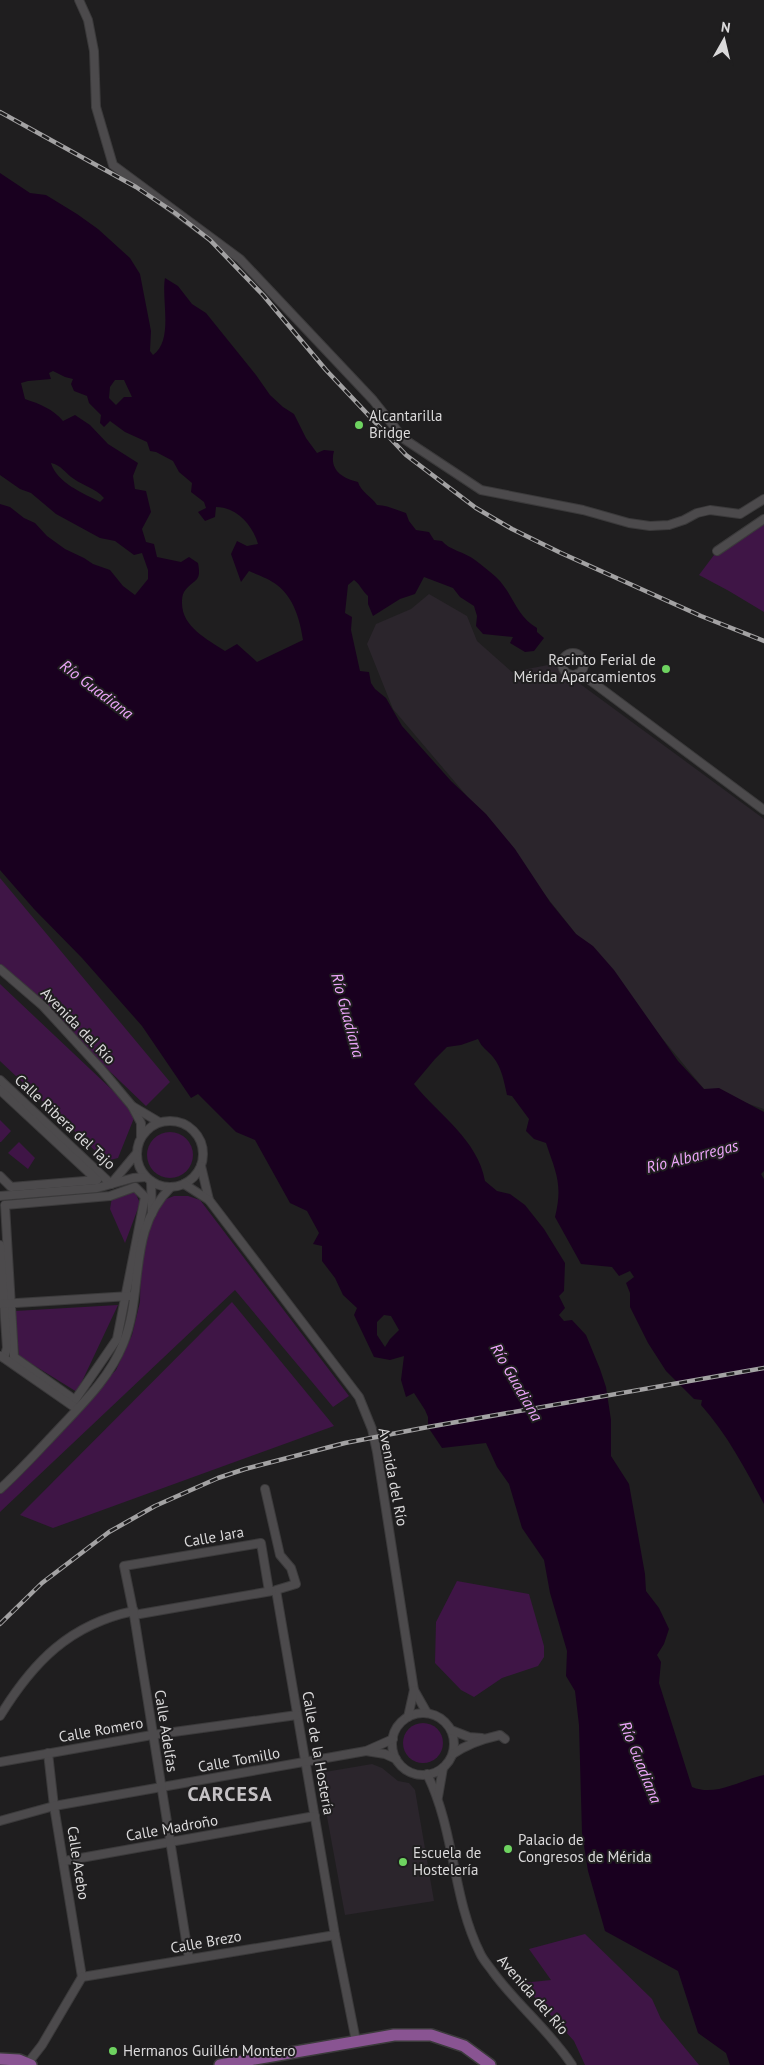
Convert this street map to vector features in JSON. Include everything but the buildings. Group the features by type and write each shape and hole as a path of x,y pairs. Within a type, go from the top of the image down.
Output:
{"main road":[{"path":"220,2065 255,2062 394,2034 431,2035 464,2046 490,2065"},
{"path":"3,2056 30,2064"}],"street":[{"path":"79,0 88,20 94,51 96,107 114,165 240,259 373,400 404,439 481,490 583,510 629,524 669,525 697,513 710,510 740,514 764,499"},
{"path":"717,551 764,519"},
{"path":"577,674 587,678 764,810"},
{"name":"Avenida del Río","path":"0,968 43,1006 132,1106 141,1123 141,1137"},
{"name":"Calle Ribera del Tajo","path":"0,1080 111,1184"},
{"path":"0,1090 97,1180 11,1186 0,1176"},
{"name":"Avenida del Río","path":"132,1106 159,1122"},
{"path":"0,1196 97,1188 111,1184 148,1179 161,1186 171,1187 184,1184 191,1180 201,1166 204,1155 198,1135 190,1127 180,1122 169,1120 159,1122 141,1137 136,1154 111,1184"},
{"path":"136,1154 138,1162 148,1179 152,1213"},
{"name":"Avenida del Río","path":"201,1166 209,1200"},
{"name":"Avenida del Río","path":"184,1184 209,1200 351,1385 365,1413 377,1452 414,1690 427,1713"},
{"path":"0,1489 77,1409 106,1376 117,1358 129,1328 131,1296 134,1249 145,1197 135,1186 110,1196 5,1205 5,1303 14,1357 75,1400 117,1339 131,1296 139,1250 152,1213 171,1187"},
{"path":"142,1211 152,1213"},
{"path":"0,1245 7,1348 2,1357 77,1409"},
{"path":"5,1303 131,1296"},
{"path":"0,1716 28,1674 49,1653 71,1636 105,1618 272,1591 296,1584 291,1568 280,1555 265,1489"},
{"name":"Calle Jara","path":"124,1566 261,1544 272,1591"},
{"name":"Calle Adelfas","path":"124,1566 134,1613 189,1959"},
{"name":"Calle de la Hostería","path":"272,1591 307,1762 335,1935 356,2041"},
{"name":"Avenida del Río","path":"408,1717 414,1690"},
{"path":"484,1739 468,1737 451,1730 441,1719 427,1713 417,1713 408,1717 396,1730 393,1739 393,1749 396,1759 401,1765 412,1773 427,1774 443,1768 453,1754 465,1745 500,1735 505,1740"},
{"name":"Calle Romero","path":"0,1762 152,1735 297,1715"},
{"path":"451,1730 454,1746 453,1754"},
{"name":"Calle Tomillo","path":"0,1821 54,1806 366,1751 393,1739"},
{"name":"Calle Tomillo","path":"366,1751 385,1754 396,1759"},
{"name":"Calle Acebo","path":"48,1753 54,1806 82,1977"},
{"name":"Avenida del Río","path":"438,1797 443,1768"},
{"name":"Avenida del Río","path":"427,1774 438,1797 466,1920 481,1954 502,1983 564,2051 572,2065"},
{"name":"Calle Madroño","path":"64,1862 315,1816"},
{"name":"Calle Brezo","path":"82,1977 335,1935"},
{"path":"30,2064 82,1977"}],"shaded area":[{"path":"764,519 764,612 699,575 717,551"},
{"path":"429,594 467,616 477,641 512,672 553,664 764,819 764,1109 704,1089 576,934 466,795 393,709 367,644 376,624 411,609"},
{"path":"0,878 170,1082 146,1106 0,966"},
{"path":"0,984 126,1103 125,1105 134,1118 118,1158 106,1161 0,1061"},
{"path":"0,1120 11,1131 1,1142 0,1142"},
{"path":"165,1132 175,1132 189,1142 193,1155 189,1168 183,1174 175,1178 165,1178 151,1168 147,1160 147,1150 157,1136"},
{"path":"19,1142 35,1158 28,1169 8,1153"},
{"path":"134,1190 140,1203 125,1243 110,1209 112,1197"},
{"path":"174,1196 188,1196 200,1200 349,1396 333,1407 235,1290 0,1512 0,1486 116,1370 132,1335 140,1302 141,1259 156,1209 164,1200"},
{"path":"232,1302 334,1426 53,1528 20,1515"},
{"path":"118,1305 77,1392 19,1356 15,1311"},
{"path":"457,1581 529,1594 544,1646 544,1657 538,1666 502,1678 474,1697 461,1690 435,1663 436,1622"},
{"path":"427,1723 434,1726 440,1732 443,1743 442,1751 434,1760 427,1763 419,1763 412,1760 404,1751 403,1739 406,1732 415,1724"},
{"path":"372,1764 382,1768 398,1781 409,1783 415,1790 434,1901 345,1915 319,1773"},
{"path":"585,1934 652,1999 661,2019 699,2065 585,2065 574,2041 522,1983 551,1980 529,1949"}],"water":[{"path":"0,173 30,193 46,195 77,214 98,229 130,258 140,274 151,331 150,351 153,355 163,340 165,330 165,278 178,286 192,304 206,313 270,395 294,414 306,438 317,453 324,450 334,451 333,463 338,472 346,478 358,482 361,489 377,505 406,513 416,530 429,532 434,540 442,541 449,547 471,557 486,568 502,583 519,611 537,628 537,632 544,638 534,651 525,652 510,643 513,637 483,634 476,626 477,616 474,606 460,597 453,588 424,577 415,594 400,599 373,616 368,604 368,596 358,583 354,580 348,585 345,613 352,617 351,630 360,671 369,672 371,683 386,698 402,726 451,781 486,814 515,849 550,902 576,934 593,946 614,970 678,1061 704,1089 719,1088 764,1112 764,1171 761,1174 764,1179 764,1504 728,1440 701,1405 702,1400 694,1399 666,1371 648,1343 630,1307 630,1293 626,1283 634,1277 630,1271 619,1276 612,1267 581,1264 555,1217 558,1187 546,1143 534,1139 526,1131 529,1119 512,1096 507,1095 501,1070 478,1039 461,1045 447,1047 414,1084 466,1140 481,1166 485,1181 497,1191 510,1194 525,1205 544,1229 565,1263 564,1291 559,1296 565,1308 559,1315 564,1321 572,1320 586,1335 606,1387 611,1420 611,1456 629,1484 645,1574 646,1591 659,1608 669,1629 664,1644 657,1655 661,1662 659,1683 692,1787 701,1790 719,1789 764,1775 764,2065 730,2065 726,2053 698,2033 678,1971 605,1931 588,1871 582,1833 579,1725 575,1691 566,1676 567,1651 550,1593 544,1560 522,1528 509,1484 497,1467 486,1443 442,1448 428,1427 428,1417 414,1393 406,1397 401,1380 404,1356 390,1360 374,1357 354,1315 357,1308 343,1295 335,1278 322,1261 322,1246 313,1244 319,1233 307,1211 290,1203 255,1140 236,1132 198,1094 191,1098 142,1026 0,870 0,504 10,507 24,518 35,523 47,536 65,549 93,564 110,570 123,586 135,595 148,579 148,570 142,553 134,555 115,541 100,538 56,514 31,493 20,489 0,475","holes":["53,371 73,379 71,384 74,391 87,396 89,403 101,415 100,423 104,427 110,421 125,432 147,442 150,451 173,461 179,472 192,483 191,492 204,502 206,508 198,512 205,521 215,517 216,507 231,510 248,524 258,544 247,546 237,541 231,554 241,582 249,571 271,581 283,590 295,610 303,640 257,662 237,644 225,651 203,637 191,626 183,611 182,598 184,592 198,577 198,563 189,557 181,562 157,557 154,544 146,542 142,529 151,512 146,491 135,489 133,476 138,463 108,444 90,425 75,415 63,421 46,407 25,399 21,383 51,379 49,373","115,380 124,380 132,397 124,397 116,405 109,398 110,387","51,463 104,498 100,502 79,491 65,482 54,470","384,1315 391,1316 399,1330 385,1347 377,1335 377,1322"]}],"railway":[{"path":"0,112 136,187 175,213 210,240 263,295 326,370 406,455 476,508 512,529 561,553 701,616 764,641"},
{"path":"0,1624 42,1583 109,1532 155,1506 218,1478 245,1469 345,1443 764,1368"}],"place":[{"name":"Alcantarilla Bridge","path":"359,425"},
{"name":"Recinto Ferial de Mérida Aparcamientos","path":"666,669"},
{"name":"Palacio de Congresos de Mérida","path":"508,1849"},
{"name":"Escuela de Hostelería","path":"403,1862"},
{"name":"Hermanos Guillén Montero","path":"113,2051"}],"district":[{"name":"CARCESA","path":"230,1794"}],"water label":[{"name":"Río Guadiana","path":"97,689"},
{"name":"Río Guadiana","path":"348,1015"},
{"name":"Río Albarregas","path":"692,1156"},
{"name":"Río Guadiana","path":"517,1382"},
{"name":"Río Guadiana","path":"641,1762"}]}
